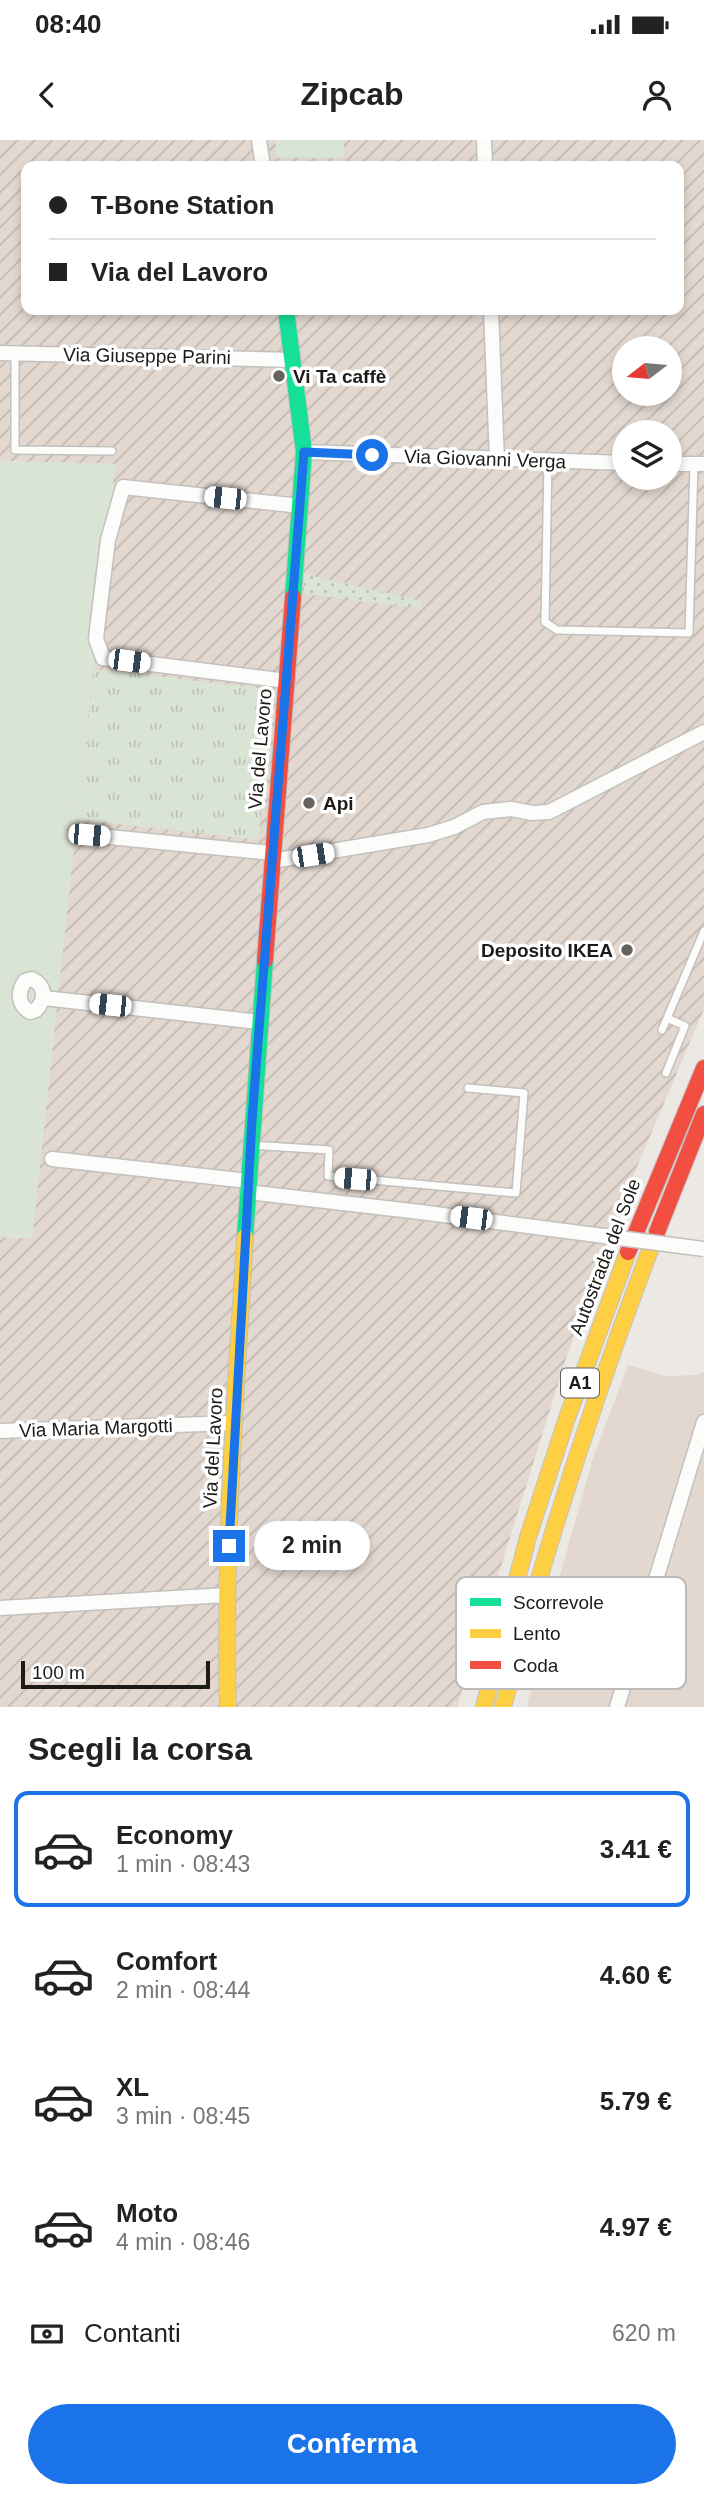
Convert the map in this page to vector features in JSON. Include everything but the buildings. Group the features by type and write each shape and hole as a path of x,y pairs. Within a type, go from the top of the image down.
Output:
{"main road":[{"name":"Via del Lavoro","path":"228,1707 227,1595 248,1187 304,452 287,315"},
{"name":"Autostrada del Sole","path":"518,1577 571,1407 616,1282 704,1068"},
{"name":"Autostrada del Sole","path":"539,1577 588,1419 660,1222 704,1114"},
{"name":"Autostrada del Sole","path":"484,1707 489,1689"},
{"name":"Autostrada del Sole","path":"503,1707 508,1689"}],"street":[{"path":"259,140 263,161"},
{"path":"484,140 485,161"},
{"path":"491,315 497,460"},
{"name":"Via Giuseppe Parini","path":"0,353 293,360"},
{"name":"Via Giovanni Verga","path":"304,452 612,463"},
{"path":"287,681 103,658 96,639 108,540 123,487 301,506"},
{"path":"89,835 272,857 428,835 454,827 483,812 511,809 531,813 549,812 704,732"},
{"path":"44,998 259,1022"},
{"path":"52,1159 420,1212 704,1249"},
{"path":"656,1577 704,1422"},
{"name":"Via Maria Margotti","path":"0,1431 234,1423"},
{"path":"0,1608 227,1595"},
{"path":"617,1707 622,1689"}],"lane":[{"path":"15,353 15,450 112,450"},
{"path":"548,461 545,622 557,629 689,633 699,464"},
{"path":"662,1030 704,931"},
{"path":"666,1073 685,1026 667,1018"},
{"path":"251,1145 330,1150 328,1176 516,1194 524,1093 468,1088"}],"shaded area":[{"path":"0,140 704,140 704,1009 620,1207 565,1362 498,1577 456,1577 456,1689 463,1689 457,1707 0,1707 0,1237 32,1238 115,464 0,461"},
{"path":"628,1365 667,1376 704,1372 704,1707 527,1707 531,1689 686,1689 686,1577 559,1577 593,1458"}],"green space":[{"path":"275,140 344,140 344,158 277,158"},
{"path":"0,461 115,464 32,1238 0,1237"},
{"path":"304,574 422,601 422,609 304,594"},
{"path":"94,669 275,690 258,840 77,819"}],"traffic: fast":[{"path":"287,315 304,452 293,597"},
{"path":"245,1237 265,960"}],"traffic: slow":[{"path":"540,1577 574,1467 657,1232"},
{"path":"228,1707 229,1531 245,1237"},
{"path":"518,1577 567,1418 628,1252"},
{"path":"484,1707 489,1689"},
{"path":"503,1707 508,1689"}],"traffic: jam":[{"path":"265,960 293,597"},
{"path":"628,1252 704,1068"},
{"path":"657,1232 704,1114"}],"place":[{"name":"Vi Ta caffè","path":"279,376"},
{"name":"Api","path":"309,803"},
{"name":"Deposito IKEA","path":"627,950"}],"route":[{"path":"229,1546 252,1120 304,452 372,455"}]}
